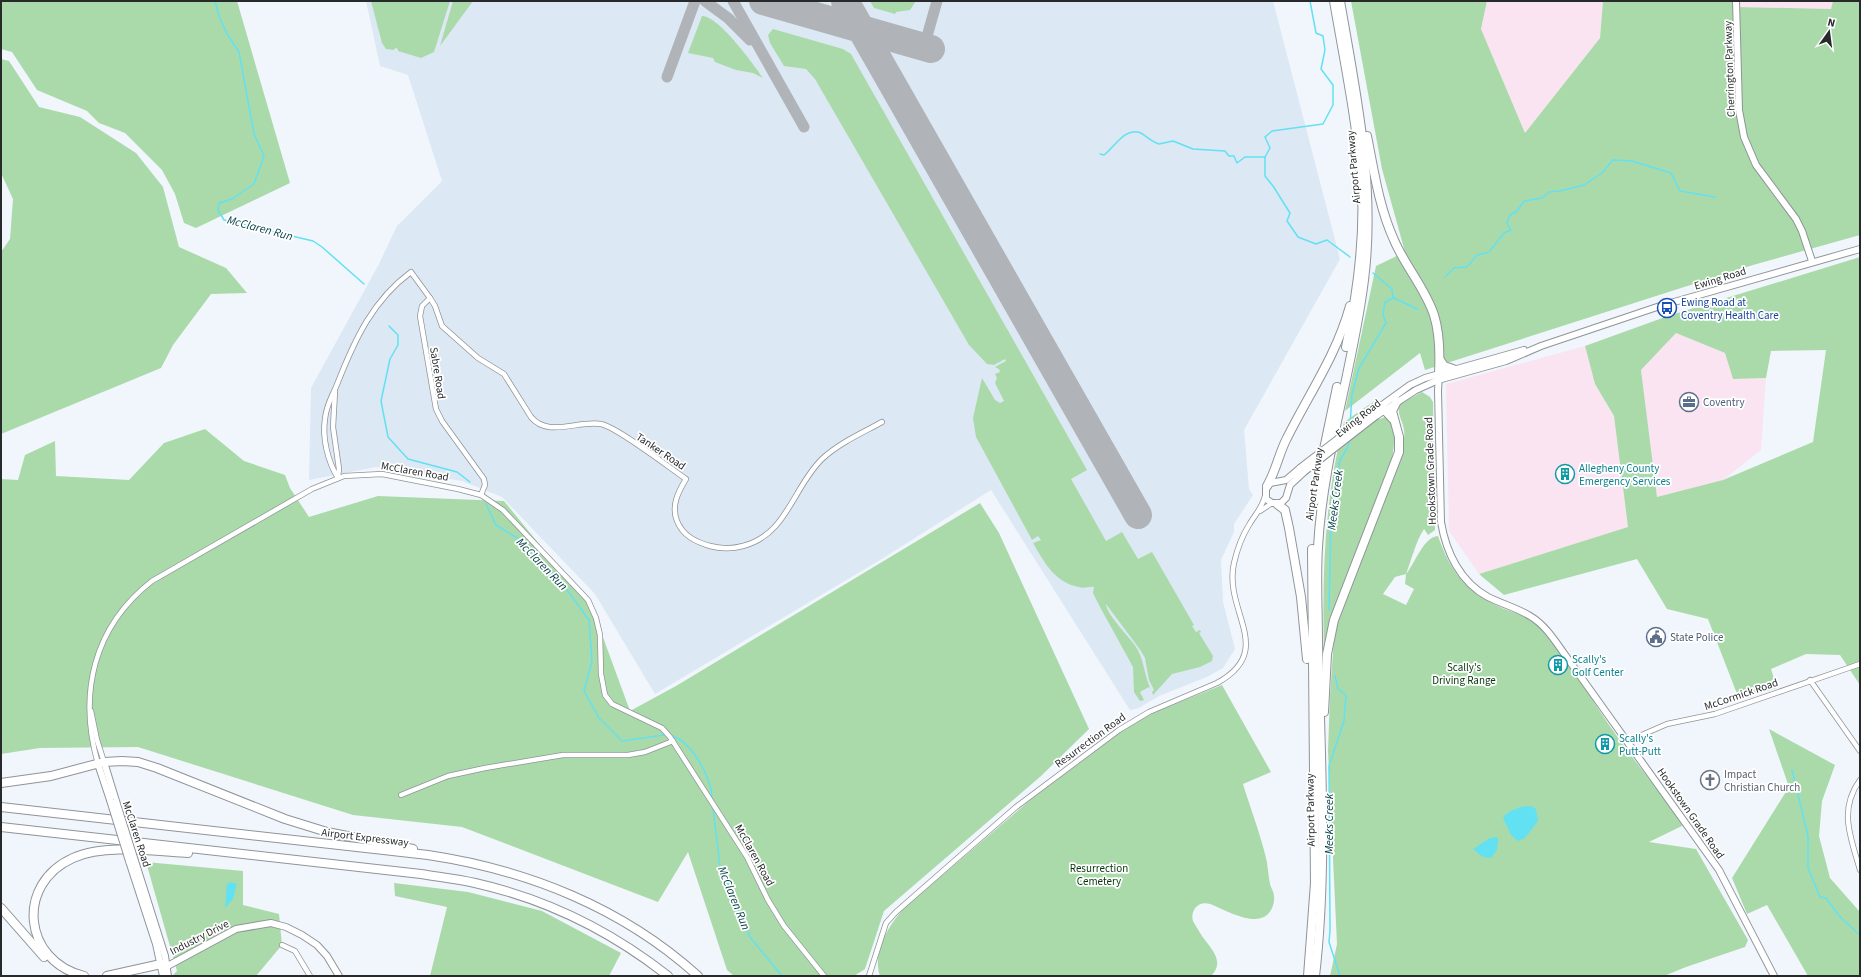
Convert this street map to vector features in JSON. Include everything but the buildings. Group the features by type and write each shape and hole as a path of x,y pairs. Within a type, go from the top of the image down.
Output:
{"highway":[{"name":"Airport Parkway","path":"1308,976 1314,912 1311,578 1314,518 1319,474 1354,312 1362,210 1361,175 1352,108 1334,1"},
{"name":"Airport Parkway","path":"1316,976 1320,937 1322,874 1317,550 1329,454 1357,324 1364,279 1367,240 1367,176 1351,63 1340,1"},
{"path":"1351,63 1377,187 1386,218 1399,252 1432,309 1439,337 1439,376"},
{"path":"1268,486 1285,442 1326,369 1338,343 1350,307 1359,260"},
{"path":"1440,360 1444,366 1453,369"},
{"path":"1320,781 1327,654 1330,636 1338,607 1397,457 1400,442 1398,431 1393,419 1392,409 1397,401"},
{"path":"1379,411 1393,419"},
{"path":"1274,504 1282,506 1286,514 1304,620 1308,669 1314,848"},
{"path":"1,783 51,776 101,763 122,760 138,762 158,768 285,820 360,839 482,860 518,872 556,888"},
{"name":"Airport Expressway","path":"1,807 428,855 467,861 500,869 556,888 603,910 632,926 660,945 698,976"},
{"path":"1,827 421,874 473,882 550,906 582,921 625,945 668,976"},
{"path":"84,976 70,973 47,955 39,942 34,927 34,910 37,895 45,881 56,868 73,858 90,853 110,851 154,851 421,874"},
{"path":"1,908 49,964 68,976"},
{"path":"107,976 163,968"},
{"path":"129,976 163,968"}],"street":[{"name":"Cherrington Parkway","path":"1736,1 1739,110 1744,137 1756,165 1796,218 1812,262"},
{"name":"Ewing Road","path":"1379,411 1453,369 1541,346 1660,306 1860,249"},
{"path":"338,478 330,460 324,427 327,404 335,390 353,345 368,317 386,295 411,272 430,298"},
{"name":"Tanker Road","path":"430,298 435,306 442,326 478,358 504,374 531,417 537,423 551,428 583,424 605,425 686,479 675,502 677,522 681,529 689,537 712,546 735,547 750,544 761,539 779,522 813,469 823,458 839,446 882,422"},
{"name":"Sabre Road","path":"430,298 422,306 420,316 434,403 442,421 484,479 485,485 481,495"},
{"name":"Ewing Road","path":"1268,486 1272,482 1286,480 1302,470 1379,411 1410,385 1439,376 1506,361 1541,346"},
{"name":"Hookstown Grade Road","path":"1439,376 1440,522 1444,539 1452,560 1464,578 1474,587 1488,596 1531,616 1543,625 1628,741 1719,870 1774,976"},
{"path":"335,390 333,419 339,470 338,478"},
{"name":"Ewing Road","path":"1274,504 1284,501 1290,485 1302,470"},
{"name":"McClaren Road","path":"168,976 163,968 149,902 132,861 101,763 96,740 90,698 95,666 104,638 119,614 142,589 166,571 304,493 338,478 359,474 382,474 464,490 481,495 503,510 588,600 595,614 600,635 601,674 604,695 612,704 662,728 747,857 768,900 780,919 795,941 824,976"},
{"path":"1268,486 1265,496 1274,504"},
{"name":"Resurrection Road","path":"869,976 878,944 886,923 907,900 960,858 1016,807 1130,722 1153,710 1229,677 1238,668 1245,656 1247,646 1232,590 1233,572 1243,536 1258,512 1265,496"},
{"name":"Resurrection Road","path":"1258,512 1274,504"},
{"name":"McCormick Road","path":"1628,741 1667,724 1715,714 1860,664"},
{"path":"1810,680 1860,751"},
{"path":"401,795 448,776 485,768 563,755 628,755 645,752 672,741"},
{"path":"1860,780 1848,801 1846,812 1860,870"},
{"name":"Industry Drive","path":"163,968 236,929 271,923 291,929 317,945 327,956 339,976"},
{"path":"282,945 295,951 310,976"}],"shaded area":[{"path":"366,1 1273,1 1340,259 1244,430 1249,489 1253,495 1234,524 1234,532 1221,560 1223,602 1235,649 1223,668 1207,677 1159,696 1139,708 1130,710 991,490 880,560 655,694 595,594 502,497 462,481 376,467 309,480 311,388 379,264 397,226 442,181 408,75 380,66"},
{"path":"1487,1 1603,1 1600,38 1525,133 1481,29"},
{"path":"1738,1 1833,1 1831,9 1736,7"},
{"path":"1676,333 1725,353 1733,379 1766,378 1761,450 1723,480 1657,498 1641,370"},
{"path":"1585,346 1595,384 1614,416 1628,527 1479,574 1449,531 1446,384"}],"green space":[{"path":"1,1 237,1 290,183 196,228 184,223 175,194 162,170 125,133 99,123 87,111 37,90 12,52 1,49"},
{"path":"371,1 450,1 434,52 421,58 398,51 398,49 395,48 394,50 386,49 382,43"},
{"path":"453,1 473,1 440,46"},
{"path":"870,1 916,1 910,10 896,12 895,14 874,8"},
{"path":"1351,1 1487,1 1481,29 1525,133 1600,38 1603,1 1738,1 1737,7 1831,9 1833,1 1860,1 1860,235 1753,265 1425,370 1420,353 1345,411 1376,266 1405,252 1382,169"},
{"path":"702,16 709,18 717,24 736,42 763,78 753,73 736,70 715,62 713,58 688,53"},
{"path":"773,29 843,49 851,54 1087,470 1071,479 1106,541 1122,532 1138,559 1152,552 1194,625 1192,626 1196,632 1200,630 1201,632 1199,633 1213,656 1212,661 1200,667 1172,674 1153,695 1152,692 1154,690 1149,680 1145,658 1106,604 1109,613 1134,644 1140,655 1151,690 1149,687 1140,692 1144,700 1140,701 1134,692 1133,667 1093,593 1094,587 1081,588 1071,585 1063,581 1051,571 1033,543 1041,540 1038,536 1032,540 976,437 973,418 982,378 995,400 1000,403 1004,401 995,383 997,378 995,374 1000,372 999,369 995,367 1006,361 1005,359 994,365 987,364 969,345 815,79 806,69 784,66 770,43 768,35"},
{"path":"1,59 9,61 39,107 80,117 136,153 163,187 179,247 226,268 247,293 211,294 173,345 161,368 1,434 1,252 10,239 13,199 1,173"},
{"path":"1860,257 1860,685 1840,655 1806,654 1771,669 1777,688 1739,699 1708,619 1667,609 1637,559 1504,595 1479,574 1628,527 1614,416 1595,384 1585,346 1668,316","holes":["1676,333 1725,353 1733,379 1766,378 1771,351 1826,350 1813,442 1723,480 1657,497 1641,370"]},
{"name":"Scally's Driving Range","path":"1422,392 1430,397 1433,402 1435,530 1428,535 1424,529 1416,545 1406,574 1428,541 1438,536 1448,561 1461,580 1469,588 1489,602 1530,620 1551,638 1569,661 1619,740 1684,825 1649,842 1696,849 1748,940 1745,947 1664,976 1330,976 1337,944 1328,751 1334,637 1341,612 1402,454 1404,433 1399,414 1400,404","holes":["1406,574 1405,584 1414,589 1406,605 1383,594 1395,577"]},
{"path":"1376,400 1378,404 1372,410 1380,419 1385,417 1392,425 1394,442 1392,459 1331,618 1324,656 1324,567 1328,509 1337,451 1344,422"},
{"path":"205,429 244,461 285,475 290,488 309,517 378,496 504,501 593,610 630,711 676,686 980,503 999,533 1089,729 1041,776 884,911 865,969 854,976 734,976 727,970 688,852 658,902 462,827 353,815 138,747 40,748 1,754 1,479 18,480 25,455 55,441 56,476 129,480 164,443"},
{"name":"Resurrection Cemetery","path":"1222,685 1271,772 1243,784 1263,845 1270,884 1274,893 1274,901 1273,906 1267,915 1254,919 1238,916 1206,903 1196,907 1192,917 1193,921 1212,949 1217,962 1217,967 1211,976 880,976 878,958 883,940 903,909 1029,801 1112,737 1141,719"},
{"path":"1769,729 1835,765 1822,801 1819,836 1830,878 1860,912 1860,976 1808,976 1767,905 1747,914 1732,878 1789,787"},
{"path":"146,862 243,871 243,905 279,914 282,945 256,976 172,976 177,971"},
{"path":"394,883 468,892 542,911 621,953 609,976 430,976 447,907 395,896"}],"water":[{"path":"1531,806 1536,809 1538,821 1525,838 1518,841 1511,835 1503,818 1505,815 1516,809"},
{"path":"1497,837 1497,850 1491,858 1483,857 1473,849 1490,838"},
{"path":"230,882 237,884 233,899 225,908 227,884"}],"waterway":[{"name":"McClaren Run","path":"215,1 219,16 227,34 239,52 254,134 264,156 254,184 232,199 219,203 218,210 224,220 313,241 322,247 364,284"},
{"name":"Meeks Creek","path":"1310,1 1316,33 1323,36 1325,50 1321,69 1333,85 1333,105 1323,124 1272,131 1265,137 1270,148 1265,157 1265,176 1290,213 1287,221 1298,237 1316,244 1327,240 1350,257"},
{"path":"1100,154 1104,155 1125,135 1130,132 1135,132 1141,133 1159,144 1173,141 1193,149 1225,151 1229,156 1234,156 1237,163 1245,157 1265,157"},
{"path":"1445,277 1454,268 1467,267 1477,255 1489,252 1504,233 1511,230 1507,223 1510,215 1517,211 1524,201 1542,198 1549,192 1584,185 1602,173 1613,160 1632,161 1671,173 1680,191 1715,197"},
{"name":"Meeks Creek","path":"1350,427 1352,394 1359,368 1386,323 1383,315 1385,302 1393,298 1392,289 1373,273"},
{"path":"1394,298 1417,309"},
{"name":"McClaren Run","path":"389,326 398,335 398,345 390,359 381,401 388,437 408,459 457,472 470,482"},
{"name":"Meeks Creek","path":"1329,610 1331,513 1340,460 1348,447 1349,439"},
{"name":"McClaren Run","path":"486,504 496,525 517,538 559,579 589,620 592,661 584,691 599,718 622,741 664,735"},
{"name":"Meeks Creek","path":"1335,676 1338,689 1346,695 1344,721 1329,766 1329,942 1340,976"},
{"name":"McClaren Run","path":"673,736 687,746 699,762 708,780 712,797"},
{"path":"1792,770 1808,836 1808,868 1820,897 1826,898 1841,918 1860,935"},
{"name":"McClaren Run","path":"713,809 720,866 750,937 782,976"}],"taxiway":[{"path":"667,77 695,1"},
{"path":"705,1 728,18 750,40"},
{"path":"733,1 804,127"},
{"path":"924,47 937,1"}],"runway":[{"path":"763,1 931,49"},
{"path":"845,1 1138,515"}],"place":[{"name":"Ewing Road at Coventry Health Care","path":"1667,308"},
{"name":"Coventry","path":"1689,402"},
{"name":"Allegheny County Emergency Services","path":"1565,474"},
{"name":"State Police","path":"1656,637"},
{"name":"Scally's Golf Center","path":"1558,665"},
{"name":"Scally's Putt-Putt","path":"1605,744"},
{"name":"Impact Christian Church","path":"1710,780"}]}
